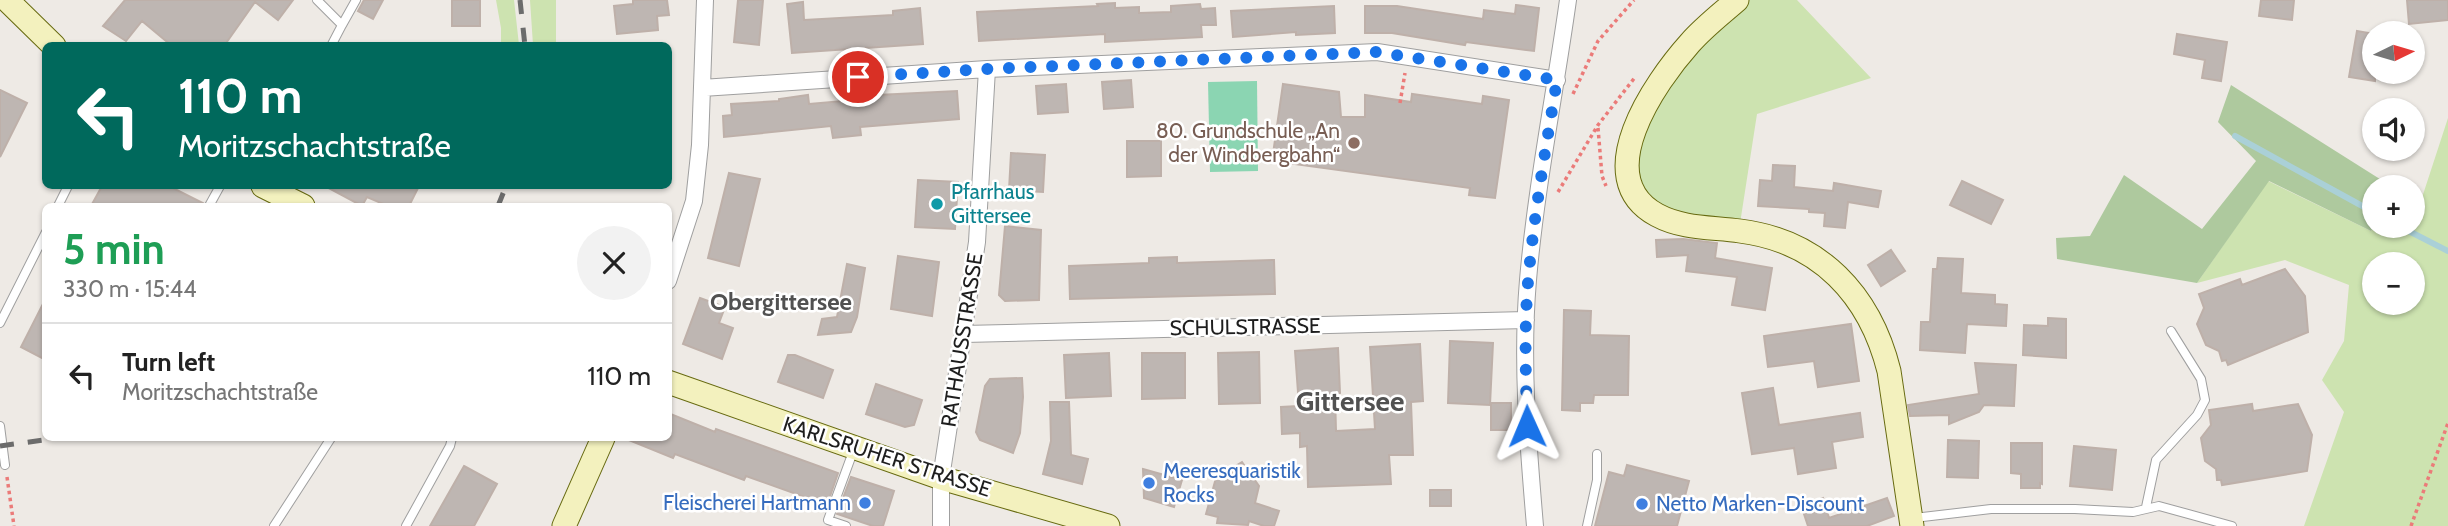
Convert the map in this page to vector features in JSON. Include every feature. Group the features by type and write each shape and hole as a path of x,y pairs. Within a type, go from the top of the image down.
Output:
{"street":[{"path":"7,0 50,42"},
{"path":"672,269 694,201 700,145 705,0"},
{"path":"1535,526 1527,426 1526,320 1533,234 1568,0"},
{"path":"1736,0 1689,43 1654,93 1638,122 1628,149 1625,172 1629,185 1643,207 1672,223 1750,232 1785,241 1824,264 1846,285 1874,326 1883,348 1891,380 1911,522"},
{"path":"702,88 987,69 1377,52 1557,80"},
{"name":"RATHAUSSTRASSE","path":"942,526 941,478 978,242 987,69"},
{"path":"268,189 297,203"},
{"name":"SCHULSTRASSE","path":"964,334 1526,320"},
{"name":"KARLSRUHER STRASSE","path":"672,383 941,478 1108,526"},
{"path":"564,526 602,441"}],"lane":[{"path":"317,0 342,25"},
{"path":"333,42 356,0"},
{"path":"0,323 42,240"},
{"path":"2146,507 2156,460 2197,415 2205,400 2200,379 2171,331"},
{"path":"0,426 5,465"},
{"path":"274,526 329,441"},
{"path":"406,526 451,441"},
{"path":"846,526 828,520 854,449"},
{"path":"1587,526 1597,480 1597,454"},
{"path":"1911,522 1991,509 2133,512 2159,506 2232,526"}],"path":[{"path":"1570,102 1598,41 1634,0"},
{"path":"1400,103 1407,57"},
{"path":"1553,200 1598,125 1638,73"},
{"path":"2411,526 2448,423"},
{"path":"5,465 14,526"}],"green space":[{"path":"496,0 514,0 519,42 501,42"},
{"path":"530,0 556,0 556,42 533,42"},
{"path":"1737,0 1797,0 1871,78 1757,114 1739,230 1656,215 1628,149 1638,122"},
{"path":"1257,81 1258,171 1210,172 1208,82"},
{"path":"2231,85 2374,175 2362,175 2362,227 2269,181 2197,283 2057,259 2056,238 2090,236 2124,175 2202,229 2256,161 2218,122"},
{"path":"2448,118 2448,526 2304,526 2344,412 2322,380 2344,341 2349,285 2285,260 2197,283 2268,181 2362,227 2362,238 2425,238 2425,188"}],"building":[{"path":"125,0 293,0 278,20 255,2 227,42 167,42 142,21 126,41 103,26"},
{"path":"364,0 383,0 373,19 358,11"},
{"path":"452,0 480,0 480,26 452,26"},
{"path":"633,0 667,0 669,15 657,16 658,30 617,34 614,6 633,4"},
{"path":"738,0 763,0 759,45 734,42"},
{"path":"2261,0 2294,0 2292,20 2259,16"},
{"path":"2407,0 2448,0 2448,20 2409,21"},
{"path":"803,2 804,20 893,15 893,11 920,8 923,44 792,53 787,4"},
{"path":"1115,3 1115,8 1139,7 1139,13 1171,12 1171,6 1200,4 1201,9 1215,8 1216,25 1201,25 1202,37 1105,42 1105,34 979,41 977,12"},
{"path":"1516,5 1539,8 1534,51 1466,42 1465,45 1392,33 1365,33 1365,6 1397,6 1483,19 1484,10 1515,14"},
{"path":"1334,6 1335,33 1296,35 1296,32 1233,37 1231,11"},
{"path":"2357,31 2362,32 2362,79 2349,77"},
{"path":"2177,34 2227,42 2221,81 2202,78 2205,60 2174,54"},
{"path":"1131,80 1133,107 1104,109 1102,82"},
{"path":"1066,84 1068,112 1038,114 1036,86"},
{"path":"1283,84 1339,92 1341,117 1365,117 1365,95 1411,102 1412,94 1482,104 1483,96 1509,100 1495,198 1469,195 1470,188 1272,161"},
{"path":"0,90 27,103 0,157"},
{"path":"957,91 959,119 860,127 861,135 833,138 831,126 724,137 723,116 732,115 731,104 779,101 808,95 809,104 878,98 878,95"},
{"path":"1127,141 1161,141 1161,176 1127,177"},
{"path":"1011,153 1045,155 1043,192 1009,190"},
{"path":"1773,165 1795,166 1794,187 1833,191 1834,183 1881,191 1878,207 1848,202 1845,228 1824,226 1825,213 1809,212 1809,209 1758,206 1760,180 1772,181"},
{"path":"729,173 760,179 739,266 708,258"},
{"name":"Pfarrhaus Gittersee","path":"918,180 958,182 955,229 915,227"},
{"path":"1962,181 2003,200 1991,224 1950,205"},
{"path":"100,189 175,189 203,203 93,203"},
{"path":"331,189 418,189 410,203 381,203 367,197 364,203 356,203"},
{"path":"1005,226 1041,230 1039,300 1005,301 999,295"},
{"path":"1683,239 1717,243 1715,258 1772,268 1765,310 1732,305 1737,277 1686,271 1688,255 1657,257 1656,240"},
{"path":"1891,250 1905,271 1881,286 1868,265"},
{"path":"898,256 939,262 932,316 891,309"},
{"path":"1177,257 1177,263 1274,260 1275,294 1070,299 1069,266 1149,263 1149,258"},
{"path":"1938,258 1963,259 1961,293 1995,295 1995,304 2007,305 2006,326 1967,324 1965,353 1920,350 1921,322 1930,322 1933,269 1937,269"},
{"path":"847,264 865,268 857,317 851,332 818,335 822,319 837,317"},
{"path":"2285,269 2305,296 2308,332 2228,365 2226,360 2222,361 2219,351 2206,345 2197,324 2204,308 2199,294 2240,279 2242,285"},
{"path":"700,298 725,307 719,323 733,328 722,359 683,344"},
{"path":"42,306 42,358 21,347"},
{"path":"1564,310 1591,311 1590,335 1629,336 1628,395 1594,395 1593,403 1580,403 1580,411 1562,410"},
{"path":"2048,318 2066,319 2066,358 2023,355 2024,325 2048,326"},
{"path":"1851,324 1859,381 1818,387 1814,361 1768,367 1764,336"},
{"path":"1450,341 1493,343 1490,405 1448,403"},
{"path":"1420,344 1423,401 1411,402 1413,455 1389,455 1391,484 1308,487 1307,446 1300,447 1300,433 1282,434 1281,407 1299,406 1295,351 1338,348 1340,393 1335,394 1336,431 1375,429 1370,347"},
{"path":"1259,352 1260,403 1219,404 1218,353"},
{"path":"1109,353 1111,396 1066,398 1064,355"},
{"path":"1142,353 1185,353 1185,398 1142,399"},
{"path":"788,355 795,355 833,370 823,398 778,382"},
{"path":"1975,363 2016,365 2014,406 1984,405 1979,412 1949,424 1949,415 1910,416 1908,405 1979,394"},
{"path":"1022,378 1020,433 1013,453 980,440 976,432 985,386 990,379"},
{"path":"876,384 922,400 914,425 905,427 866,414"},
{"path":"1773,388 1779,425 1860,413 1863,437 1832,442 1836,468 1798,474 1794,448 1752,454 1742,393"},
{"path":"1050,402 1069,402 1071,455 1088,459 1082,484 1043,474 1051,441"},
{"path":"1491,403 1511,403 1511,430 1491,430"},
{"path":"2252,404 2253,411 2298,404 2312,435 2307,471 2222,485 2221,480 2217,480 2216,469 2205,461 2201,438 2211,425 2209,410"},
{"path":"672,415 715,432 716,429 838,473 827,505 746,476 744,480 675,454 673,458 631,441 672,441"},
{"path":"1948,440 1979,441 1978,478 1947,477"},
{"path":"2011,443 2042,443 2040,488 2021,488 2021,474 2011,473"},
{"path":"2074,446 2116,450 2112,490 2070,486"},
{"path":"1242,462 1259,486 1255,503 1279,511 1274,526 1249,521 1248,525 1217,523 1218,517 1206,514 1216,478"},
{"name":"Netto Marken-Discount","path":"1627,465 1689,481 1677,526 1595,526 1609,472 1624,476"},
{"path":"464,466 497,484 474,526 430,526"},
{"path":"1143,469 1182,480 1174,507 1144,498"},
{"name":"Fleischerei Hartmann","path":"851,477 894,491 883,526 873,526 837,514"},
{"path":"1430,490 1451,490 1451,506 1430,506"},
{"path":"1823,498 1829,518 1887,498 1894,516 1867,526 1808,526 1801,505"}],"waterway":[{"path":"2235,136 2362,206"},
{"path":"2423,238 2448,251"}],"railway":[{"path":"520,0 525,42"},
{"path":"499,203 505,189"},
{"path":"0,446 42,440"}],"place":[{"name":"80. Grundschule „An der Windbergbahn“","path":"1354,143"},
{"name":"Pfarrhaus Gittersee","path":"937,204"},
{"name":"Meeresquaristik Rocks","path":"1149,483"},
{"name":"Fleischerei Hartmann","path":"865,503"},
{"name":"Netto Marken-Discount","path":"1642,504"}],"district":[{"name":"Obergittersee","path":"781,302"},
{"name":"Gittersee","path":"1350,401"}],"route":[{"path":"858,77 1377,52 1557,80 1528,283 1525,354 1527,426"}]}
